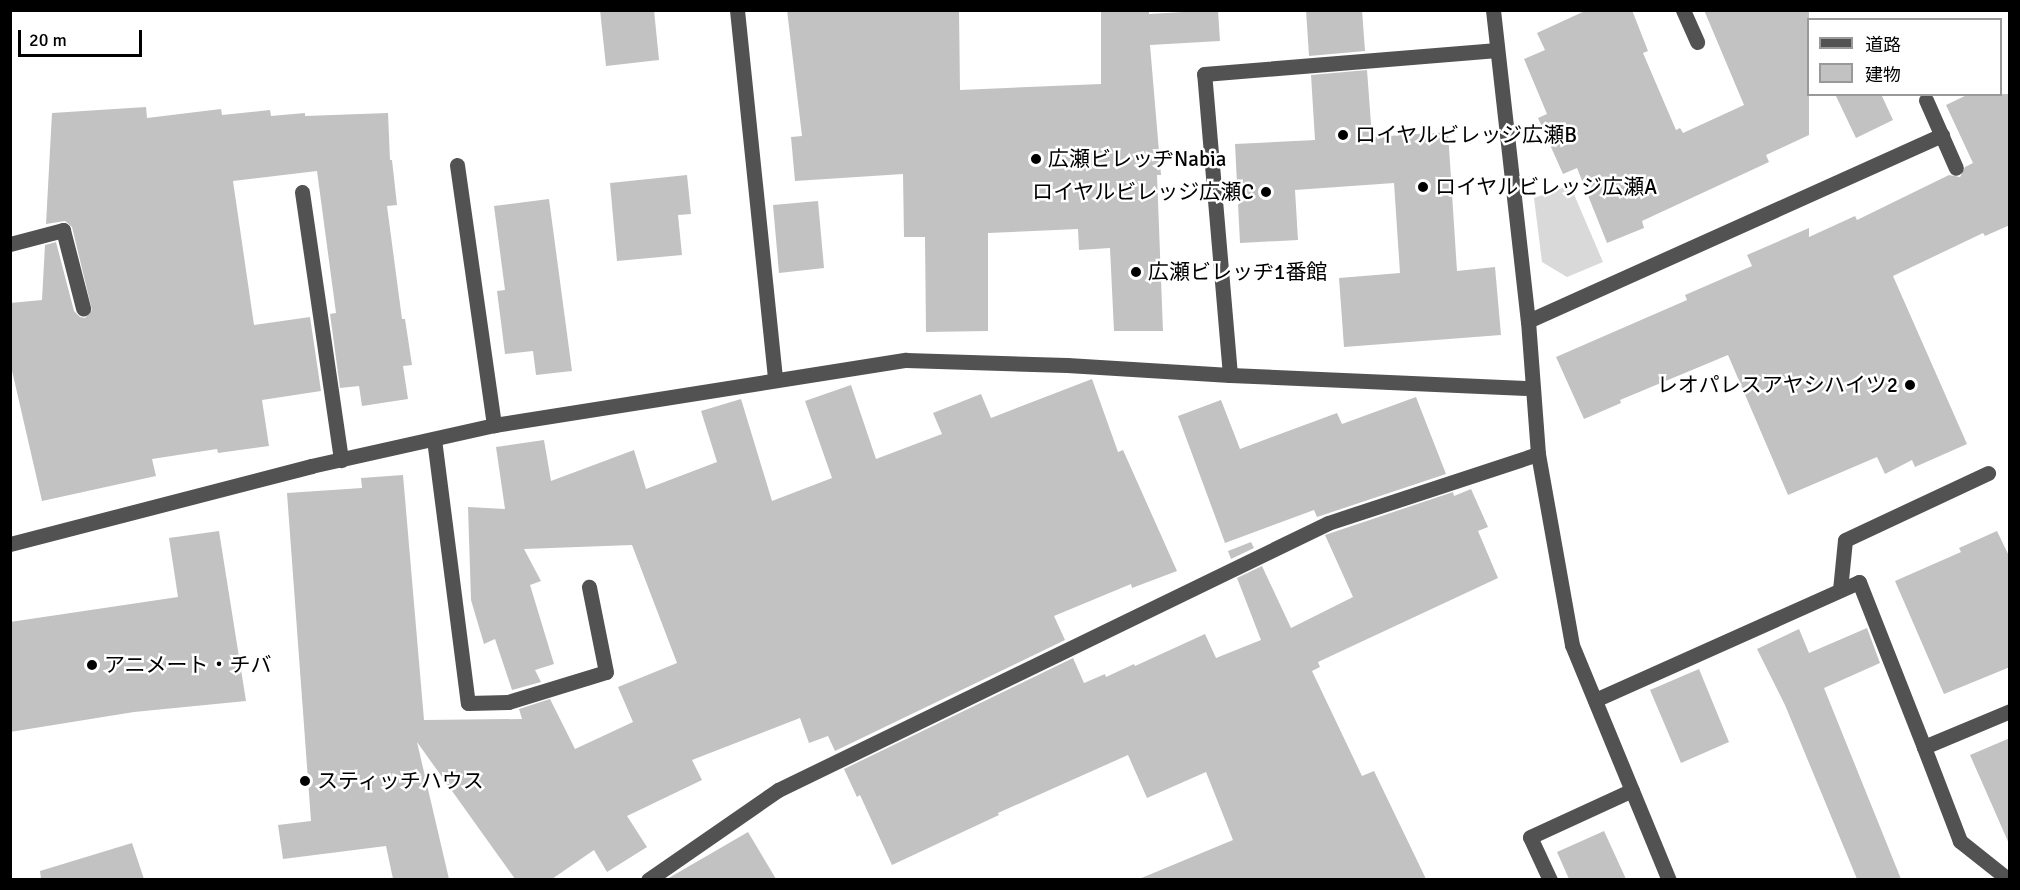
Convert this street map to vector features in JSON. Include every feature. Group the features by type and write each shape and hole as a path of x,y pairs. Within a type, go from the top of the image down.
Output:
{"street":[{"path":"737,10 775,380"},
{"path":"1493,10 1528,321 1538,454 1572,645 1669,879"},
{"path":"1683,10 1697,42"},
{"path":"1230,375 1204,74 1497,50"},
{"path":"1926,100 1956,168"},
{"path":"1528,321 1942,135"},
{"path":"457,165 494,425"},
{"path":"302,192 341,460"},
{"path":"10,244 63,230 83,308"},
{"path":"10,544 341,460 494,425 906,360 1067,365 1230,375 1532,388"},
{"path":"434,439 468,703 508,702 606,672 589,587"},
{"path":"648,879 778,790 1328,523 1538,454"},
{"path":"1840,590 1845,540 1988,473"},
{"path":"1595,700 1859,582 1960,841 2009,879"},
{"path":"1924,747 2010,711"},
{"path":"1550,879 1530,837 1632,790"}],"shaded area":[{"path":"1570,185 1603,262 1567,277 1542,262 1534,198"}],"building":[{"path":"600,10 654,10 659,60 606,66"},
{"path":"787,10 959,10 960,90 1101,84 1101,10 1149,10 1149,14 1218,10 1220,41 1150,45 1161,175 1157,175 1163,331 1114,331 1110,248 1079,250 1078,229 988,233 988,331 926,332 925,237 904,237 903,174 795,181 791,137 802,136"},
{"path":"1306,10 1362,10 1365,51 1309,56"},
{"path":"1587,10 1632,10 1648,51 1643,53 1676,130 1680,128 1683,133 1744,105 1704,10 1809,10 1809,18 1807,18 1807,96 1809,96 1809,135 1766,155 1769,162 1642,221 1644,228 1607,243 1577,168 1563,174 1538,118 1547,114 1524,59 1545,50 1537,33"},
{"path":"1367,70 1372,137 1448,132 1457,271 1495,267 1501,335 1344,347 1339,278 1400,273 1394,183 1295,190 1298,240 1240,243 1235,144 1315,140 1311,75"},
{"path":"2010,94 2010,225 1985,236 1983,233 1893,276 1967,444 1915,467 1912,460 1885,474 1877,457 1788,495 1728,355 1620,400 1621,403 1584,419 1556,357 1687,300 1685,295 1752,266 1747,255 1809,228 1809,237 1855,216 1857,220 1949,175 1960,177 1965,167 1973,163 1946,105 1965,96"},
{"path":"1836,96 1882,96 1893,120 1856,138"},
{"path":"146,107 147,118 221,109 222,115 270,110 271,116 305,113 305,116 388,113 390,160 392,160 397,205 387,206 402,319 405,319 412,365 403,366 408,399 362,406 359,386 340,388 330,314 336,313 317,171 233,181 254,325 310,317 321,391 262,400 269,446 218,453 217,449 152,459 156,476 42,501 10,362 10,303 42,300 45,245 56,242 74,311 80,317 85,318 92,310 72,227 65,221 46,224 52,113"},
{"path":"687,175 691,214 678,215 682,255 617,261 610,183"},
{"path":"549,199 572,371 536,375 533,351 505,354 497,291 505,290 494,206"},
{"path":"818,201 824,268 779,273 773,205"},
{"path":"1092,379 1118,452 1123,450 1177,571 1132,588 1131,584 1054,616 1065,640 835,751 828,736 809,743 800,718 692,760 702,780 627,816 647,847 607,872 594,850 552,879 515,879 417,742 449,879 393,879 386,846 283,859 278,825 311,821 287,493 362,488 361,478 403,475 424,720 522,719 519,709 550,699 575,749 633,722 618,687 677,663 632,545 524,549 541,581 530,585 554,664 535,670 541,682 512,690 495,639 484,644 471,600 468,507 505,509 496,447 544,440 551,481 634,450 646,489 717,462 701,411 741,399 772,501 832,478 805,401 851,385 876,459 942,434 933,413 981,394 991,418"},
{"path":"1416,397 1446,474 1317,517 1314,510 1225,543 1178,416 1221,400 1240,449 1337,413 1342,424"},
{"path":"1471,489 1488,527 1478,531 1498,578 1318,662 1320,667 1312,671 1362,776 1374,771 1426,879 1139,879 1233,840 1206,772 1147,798 1128,755 998,813 999,815 892,865 860,795 857,797 844,769 1073,658 1084,683 1105,674 1106,677 1134,664 1135,666 1205,634 1216,658 1261,640 1237,578 1262,566 1291,628 1353,597 1325,535 1453,492 1454,496"},
{"path":"219,531 246,701 134,712 10,732 10,622 178,597 169,538"},
{"path":"1997,531 2010,558 2010,667 1944,694 1895,581 1961,552 1959,548"},
{"path":"1251,542 1254,548 1231,559 1228,551"},
{"path":"1867,628 1880,663 1824,688 1901,879 1857,879 1785,705 1757,649 1799,629 1809,653"},
{"path":"1699,669 1729,742 1681,763 1650,690"},
{"path":"2010,738 2010,846 1970,755"},
{"path":"1604,831 1626,879 1569,879 1557,852"},
{"path":"748,832 776,879 667,879"},
{"path":"132,843 144,879 41,879 40,871"}],"place":[{"name":"ロイヤルビレッジ広瀬B","path":"1343,135"},
{"name":"広瀬ビレッヂNabia","path":"1036,159"},
{"name":"ロイヤルビレッジ広瀬A","path":"1423,187"},
{"name":"ロイヤルビレッジ広瀬C","path":"1266,192"},
{"name":"広瀬ビレッヂ1番館","path":"1136,272"},
{"name":"レオパレスアヤシハイツ2","path":"1910,385"},
{"name":"アニメート・チバ","path":"92,665"},
{"name":"スティッチハウス","path":"305,781"}]}
